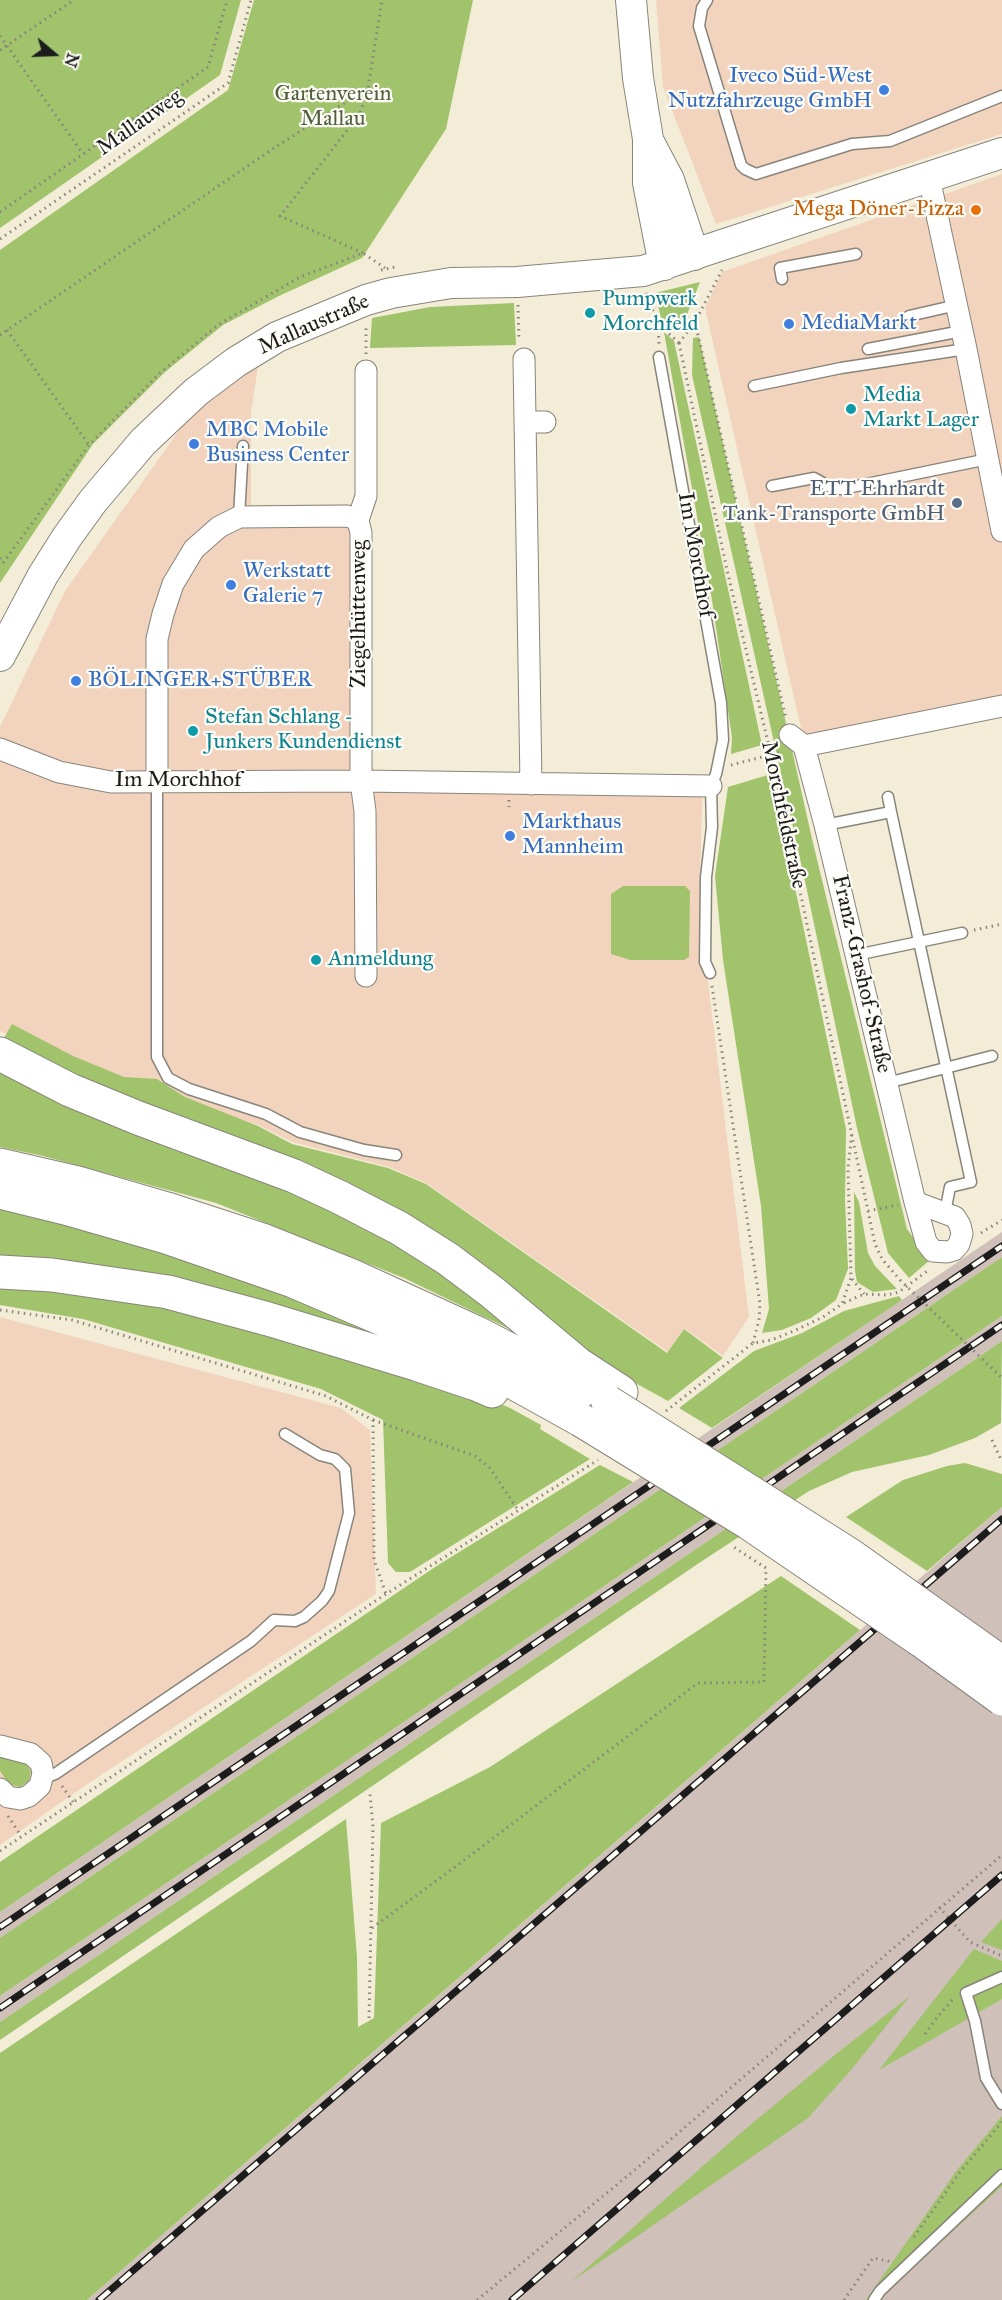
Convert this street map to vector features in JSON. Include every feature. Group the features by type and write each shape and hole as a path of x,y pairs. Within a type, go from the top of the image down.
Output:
{"highway":[{"path":"0,1054 70,1090 294,1176 399,1228 448,1259 492,1292 614,1397"},
{"path":"0,1165 78,1183 167,1209 284,1248 350,1275 614,1397 632,1402 649,1433 749,1522 1002,1699"},
{"path":"0,1192 166,1237 303,1285 427,1338 491,1370 575,1425"},
{"path":"0,1272 52,1275 157,1290 246,1313 476,1384 575,1425 649,1433 850,1555 1002,1663"}],"main road":[{"path":"631,0 638,78 648,139 648,183 664,265"},
{"path":"648,139 705,252"},
{"name":"Mallaustraße","path":"0,656 43,575 67,537 93,501 143,442 196,392 236,362 277,337 366,300 391,293 452,283 517,282 643,271 1002,153"}],"street":[{"path":"929,178 1002,531"},
{"path":"524,358 535,422 531,784"},
{"name":"Ziegelhüttenweg","path":"361,781 361,533 358,520 366,496 366,371"},
{"name":"Ziegelhüttenweg","path":"157,782 156,654 163,614 178,575 194,549 219,527 239,517 346,516 358,520"},
{"path":"797,741 1002,706"},
{"name":"Franz-Grashof-Straße","path":"797,741 825,825 915,1202 926,1242 933,1251 947,1252 954,1250 959,1244 962,1234 960,1225 955,1217 945,1213"},
{"name":"Im Morchhof","path":"0,748 12,755 59,772 111,782 361,781 711,786"},
{"path":"361,781 365,812 366,976"},
{"path":"915,1202 945,1213"},
{"path":"0,1746 27,1752 34,1756 49,1777 35,1792 24,1798 8,1797 0,1789"}],"lane":[{"path":"706,0 699,26 741,165 756,174 852,144 890,141 1002,96"},
{"path":"782,279 780,267 856,254"},
{"path":"909,316 957,305"},
{"path":"868,349 964,340"},
{"path":"754,386 964,340"},
{"name":"Im Morchhof","path":"659,357 721,703 723,740 717,774 711,786 712,827 706,877 705,962 710,973"},
{"path":"239,517 243,446"},
{"path":"772,486 814,478 832,488 842,489 988,459"},
{"path":"157,782 157,1057 168,1078 189,1089 266,1114 300,1132 364,1150 396,1155"},
{"path":"888,797 972,1182 950,1187 945,1213"},
{"path":"825,825 891,812"},
{"path":"856,955 962,933"},
{"path":"887,1083 992,1056"},
{"path":"49,1777 251,1641 274,1620 295,1621 315,1610 322,1602 328,1591 349,1513 345,1469 335,1459 320,1455 285,1434"},
{"path":"1002,1977 966,1993 975,2021 987,2078 1002,2104"},
{"path":"874,2300 901,2265 1002,2175"}],"path":[{"path":"0,50 74,0"},
{"path":"0,212 208,67 227,0"},
{"name":"Mallauweg","path":"0,239 228,83 251,0"},
{"path":"363,253 280,216 357,118 369,88 383,0"},
{"path":"0,36 83,154"},
{"path":"0,335 267,153 369,88"},
{"path":"705,252 722,268 695,322 797,741"},
{"path":"376,272 385,268 404,266"},
{"path":"518,298 520,354 524,358"},
{"name":"Morchfeldstraße","path":"695,322 679,343 727,570 771,755 875,1244 882,1259 900,1280 1002,1378"},
{"path":"366,324 366,371"},
{"path":"658,324 659,357"},
{"path":"7,330 89,445"},
{"path":"733,764 778,753"},
{"path":"988,927 1002,924"},
{"path":"710,973 760,1305 753,1343"},
{"path":"649,1433 753,1343 771,1340 823,1317 842,1304 851,1278 848,1169 852,1132"},
{"path":"868,1211 915,1202"},
{"path":"851,1278 864,1294"},
{"path":"0,1310 72,1320 326,1396 374,1420 475,1456 489,1468 518,1510"},
{"path":"374,1420 374,1560 386,1594"},
{"path":"992,1440 1002,1462"},
{"path":"0,1851 386,1594 602,1457"},
{"path":"372,1928 698,1683 764,1682 766,1568 732,1546"},
{"path":"49,1777 73,1802"},
{"path":"369,2018 373,1827 370,1794"},
{"path":"477,2300 642,2164 1002,1855"},
{"path":"939,1907 970,1942 1002,1956"},
{"path":"925,2034 951,2000 966,1993"},
{"path":"844,2300 873,2258 901,2265 960,2172 1002,2122"}],"shaded area":[{"path":"656,0 1002,0 1002,134 716,224 663,87"},
{"path":"1002,174 1002,697 803,737 705,308 722,272"},
{"path":"258,367 251,412 251,505 366,504 370,763 375,770 383,774 703,775 700,875 707,973 749,1317 723,1356 684,1328 668,1352 426,1183 389,1167 292,1142 258,1125 77,1069 0,1031 0,727 65,591 202,398"},
{"path":"1002,1232 1002,1257 0,1938 0,1912"},
{"path":"1002,1316 1002,1341 0,2022 0,1996"},
{"path":"0,1317 341,1408 370,1430 376,1594 86,1785 0,1845"},
{"path":"1002,1507 1002,2300 87,2300 362,2062"}],"green space":[{"path":"0,0 241,0 220,75 0,228"},
{"name":"Gartenverein Mallau","path":"254,0 473,0 446,129 362,258 279,296 223,325 165,372 93,444 0,583 0,250 228,90"},
{"path":"700,282 684,322 671,326 661,318 655,293"},
{"path":"514,303 516,345 370,348 372,318 430,307"},
{"path":"664,332 674,341 762,745 731,754 732,738 712,600"},
{"path":"699,337 813,843 907,1229 930,1260 909,1278 888,1253 857,1128 805,881 692,375 693,338"},
{"path":"771,774 846,1129 845,1200 848,1269 836,1300 811,1318 782,1330 762,1333 769,1309 761,1206 723,960 715,876 728,787"},
{"path":"623,886 685,886 690,891 689,957 684,960 630,960 611,954 611,894"},
{"path":"12,1024 73,1056 124,1077 157,1079 185,1097 258,1126 292,1144 388,1168 426,1184 667,1353 684,1329 723,1358 668,1401 597,1362 496,1281 153,1111 3,1040"},
{"path":"0,1066 381,1228 522,1335 404,1278 216,1203 43,1156 0,1147"},
{"path":"854,1192 859,1202 868,1253 875,1266 897,1289 873,1292 857,1282"},
{"path":"0,1209 77,1228 175,1257 263,1287 323,1310 420,1353 0,1261"},
{"path":"1002,1257 1002,1316 0,1996 0,1938"},
{"path":"0,1279 106,1288 479,1394 541,1425 540,1429 590,1459 410,1572 396,1572 388,1563 383,1420 321,1389 83,1319 0,1305"},
{"path":"899,1296 902,1300 712,1428 679,1408 754,1351 802,1333 844,1311"},
{"path":"1002,1341 1001,1423 975,1438 929,1455 852,1472 809,1491 699,1563 0,2040 0,2022"},
{"path":"965,1463 1002,1474 1002,1507 927,1571 846,1517 903,1480 947,1466"},
{"path":"600,1465 633,1482 0,1912 0,1862 435,1567"},
{"path":"781,1576 860,1630 87,2300 0,2300 0,2053 346,1819 357,1957 358,2027 374,2018 381,1823 490,1767"},
{"path":"0,1757 24,1762 31,1771 29,1781 20,1787 9,1784 0,1771"},
{"path":"1002,1919 1002,1950 981,1942"},
{"path":"974,1949 1002,1961 1002,1999 879,2070"},
{"path":"910,1996 851,2070 808,2118 571,2282 736,2137"},
{"path":"1002,2116 1002,2186 878,2300 866,2300 957,2170"}],"railway":[{"path":"0,1927 1002,1246"},
{"path":"0,2008 1002,1325"},
{"path":"99,2300 1002,1519"},
{"path":"512,2300 1002,1875"}],"place":[{"name":"Iveco Süd-West Nutzfahrzeuge GmbH","path":"884,90"},
{"name":"Mega Döner-Pizza","path":"976,210"},
{"name":"Pumpwerk Morchfeld","path":"590,313"},
{"name":"MediaMarkt","path":"789,324"},
{"name":"Media Markt Lager","path":"851,409"},
{"name":"MBC Mobile Business Center","path":"194,444"},
{"name":"ETT Ehrhardt Tank-Transporte GmbH","path":"957,503"},
{"name":"Werkstatt Galerie 7","path":"231,585"},
{"name":"BÖLINGER+STÜBER","path":"76,681"},
{"name":"Stefan Schlang - Junkers Kundendienst","path":"193,731"},
{"name":"Markthaus Mannheim","path":"510,836"},
{"name":"Anmeldung","path":"316,960"}]}
